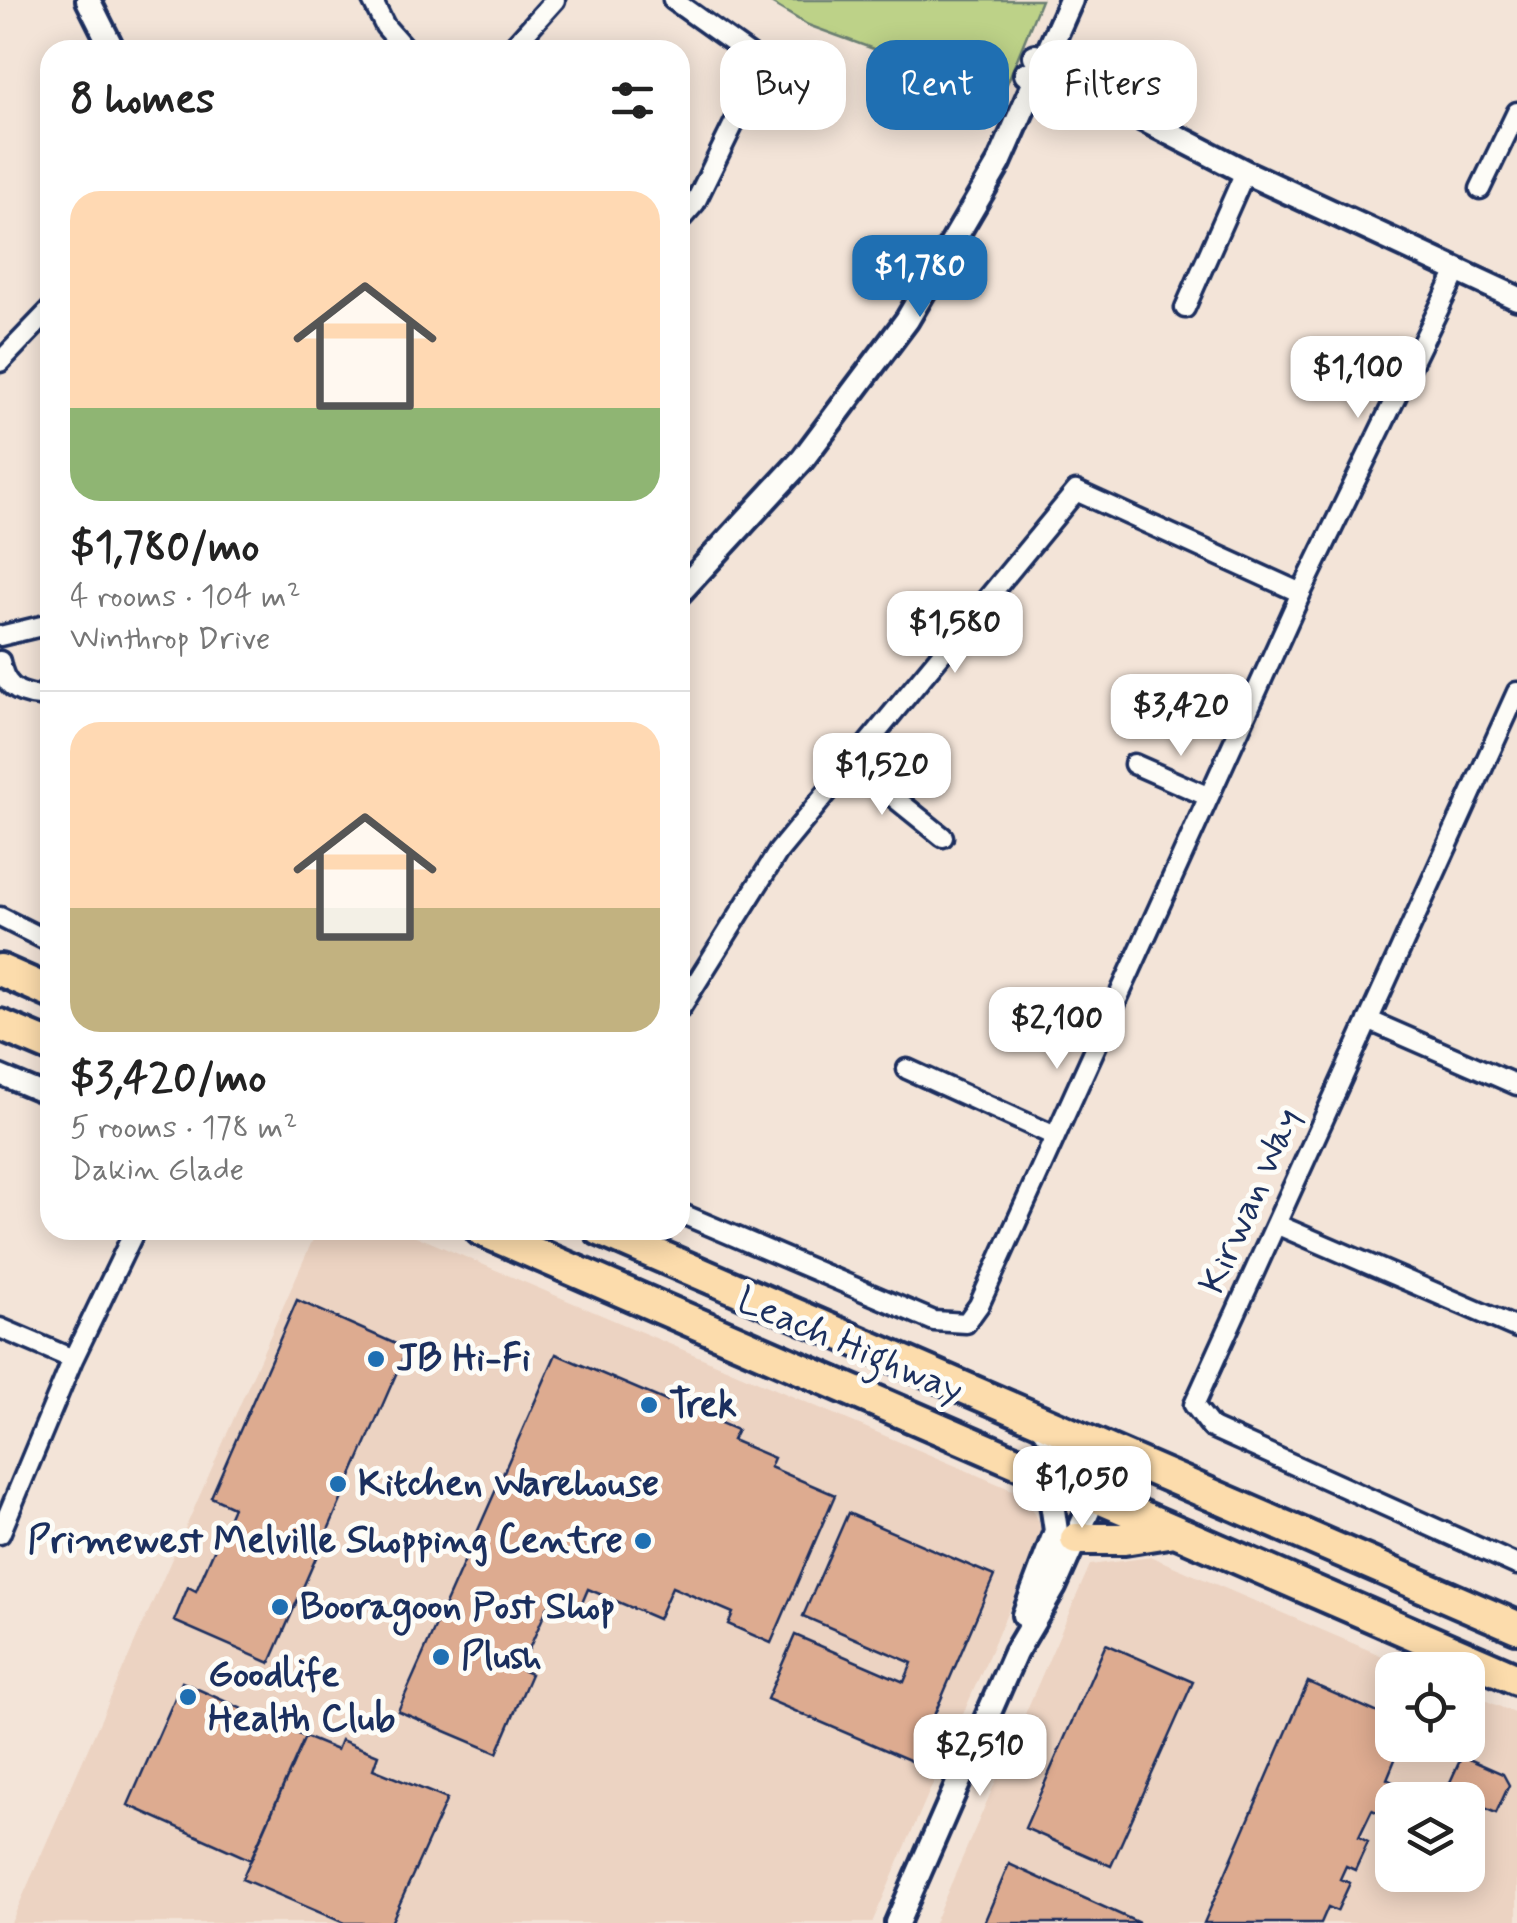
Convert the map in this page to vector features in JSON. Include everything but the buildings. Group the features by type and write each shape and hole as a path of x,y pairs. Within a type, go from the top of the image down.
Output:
{"highway":[{"path":"0,970 40,988"},
{"path":"0,1025 40,1042"},
{"name":"Leach Highway","path":"504,1240 1517,1679"},
{"name":"Leach Highway","path":"623,1240 1517,1627"},
{"path":"1076,1539 1124,1539 1174,1530"}],"street":[{"path":"372,0 384,26 397,40"},
{"path":"519,40 555,0"},
{"path":"673,0 764,64 690,209"},
{"path":"1045,40 1057,0"},
{"path":"1051,40 1071,0"},
{"path":"95,4 109,40"},
{"path":"690,560 790,452 883,330 1029,82"},
{"path":"690,581 802,460 890,345 1000,164 1029,89"},
{"path":"1480,189 1517,112"},
{"path":"1164,130 1244,172 1517,298"},
{"path":"1186,308 1244,172"},
{"path":"690,1218 934,1321 966,1323 979,1305 1207,796 1457,270"},
{"path":"0,362 40,320"},
{"path":"690,994 778,852 1076,490 1302,593"},
{"path":"0,636 40,628"},
{"path":"0,662 10,688 22,695 40,695"},
{"name":"Kirwan Way","path":"1517,692 1194,1405 1212,1428 1517,1566"},
{"path":"850,762 943,837"},
{"path":"1134,764 1207,796"},
{"path":"0,917 40,937"},
{"path":"1368,1020 1517,1085"},
{"path":"907,1069 1054,1136"},
{"path":"0,1074 40,1092"},
{"path":"1278,1225 1517,1328"},
{"path":"0,1534 73,1359 130,1240"},
{"path":"0,1328 73,1359"},
{"path":"897,1923 1015,1653 1076,1539 1092,1494 1086,1469 1058,1447 1036,1418"},
{"path":"1015,1653 1020,1622 1056,1531 1048,1475"}],"shaded area":[{"path":"313,1240 425,1240 1024,1495 1043,1531 872,1923 11,1923"},
{"path":"1152,1557 1375,1653 1375,1762 1485,1762 1485,1700 1517,1714 1517,1923 934,1923 1090,1565"}],"green space":[{"path":"766,0 1041,0 1009,79 1009,40 866,40 866,46 808,25"}],"place":[{"name":"JB Hi-Fi","path":"376,1359"},
{"name":"Trek","path":"649,1405"},
{"name":"Kitchen Warehouse","path":"338,1484"},
{"name":"Primewest Melville Shopping Centre","path":"643,1541"},
{"name":"Booragoon Post Shop","path":"280,1607"},
{"name":"Plush","path":"441,1657"},
{"name":"Goodlife Health Club","path":"188,1697"}]}
